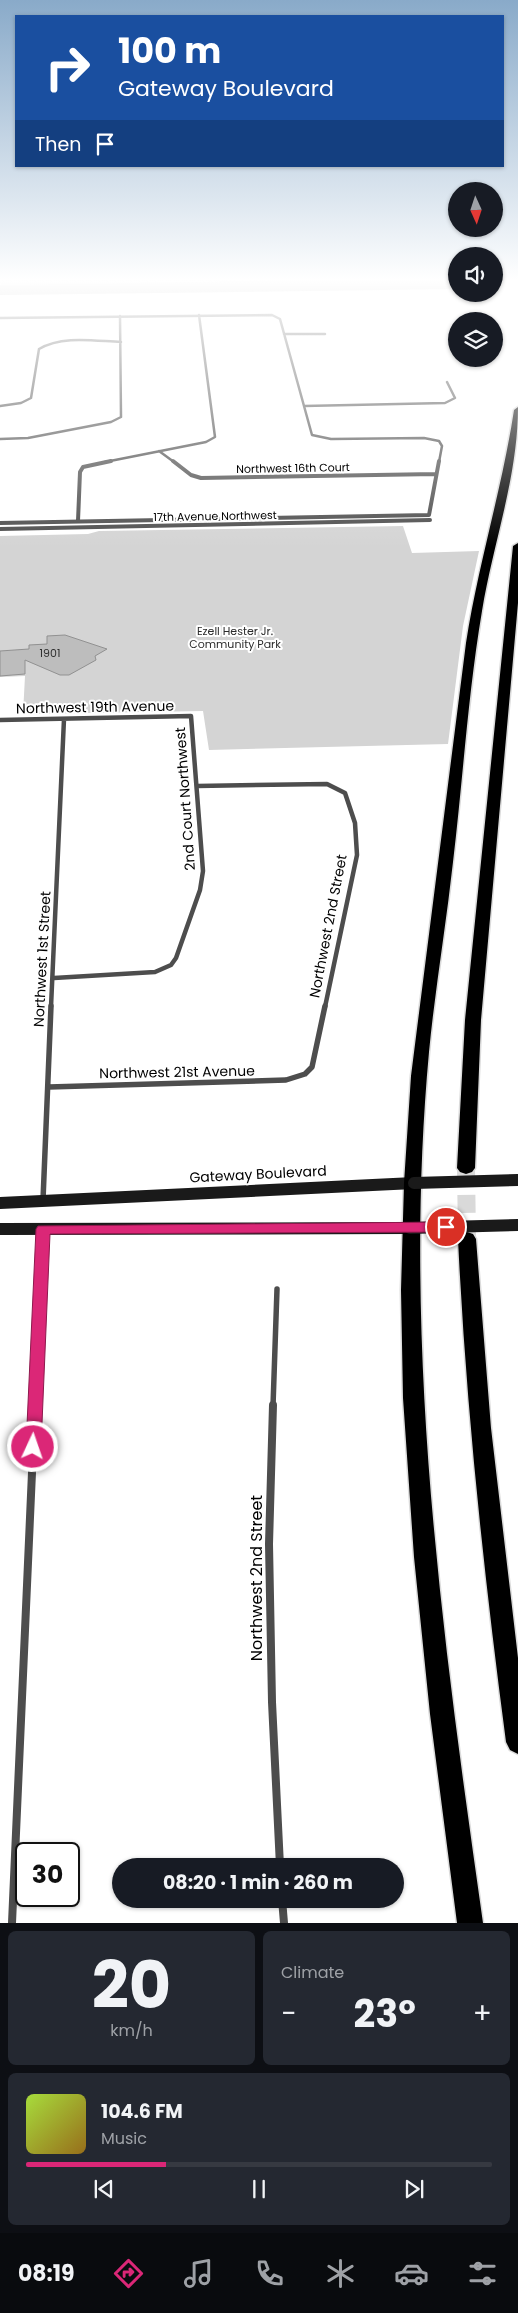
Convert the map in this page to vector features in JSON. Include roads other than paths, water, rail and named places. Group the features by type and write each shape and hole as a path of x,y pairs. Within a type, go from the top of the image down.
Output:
{"highway":[{"path":"470,1923 438,1670 420,1504 413,1386 410,1228 423,1036 464,696 482,582 512,456 518,410"},
{"path":"466,1168 471,1037 518,546"},
{"path":"467,1238 470,1310 484,1478 518,1742"}],"main road":[{"name":"Gateway Boulevard","path":"0,1202 518,1180"},
{"path":"0,1230 410,1228 518,1225"}],"street":[{"path":"0,406 21,403 31,398 36,369"},
{"path":"0,439 28,438 111,422 121,417 121,369"},
{"path":"78,521 80,470 88,466 206,442 215,437 206,369"},
{"path":"294,369 311,432 320,438 424,438 435,440 442,446 436,474"},
{"path":"304,406 446,403 455,398 447,382"},
{"name":"Northwest 16th Court","path":"159,451 191,475 201,478 436,474"},
{"name":"17th Avenue Northwest","path":"0,522 429,514 436,474"},
{"name":"17th Avenue Northwest","path":"0,529 430,520"},
{"name":"Northwest 19th Avenue","path":"0,720 191,716"},
{"name":"2nd Court Northwest","path":"54,978 145,974 171,965 181,949 202,880 191,716"},
{"name":"Northwest 1st Street","path":"42,1201 54,978 64,719"},
{"name":"Northwest 2nd Street","path":"197,786 319,783 335,786 345,794 349,801 358,845 357,855 315,1058 312,1067 305,1074"},
{"name":"Northwest 21st Avenue","path":"49,1087 286,1080 305,1074"},
{"path":"12,1923 43,1229"},
{"name":"Northwest 2nd Street","path":"277,1288 269,1544 272,1702 280,1858"},
{"path":"283,1908 284,1923"}],"tunnel":[{"path":"466,1168 467,1239"}],"park label":[{"name":"Ezell Hester Jr. Community Park","path":"235,637"}]}
